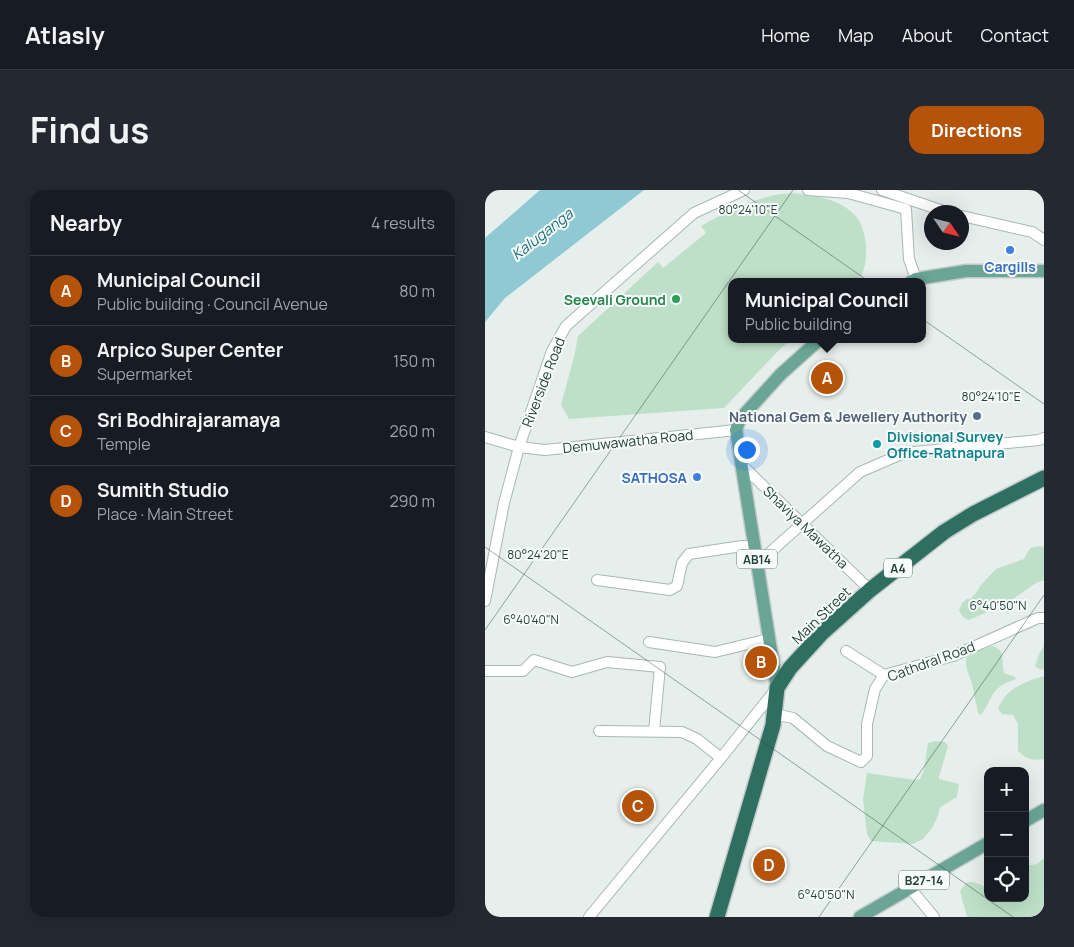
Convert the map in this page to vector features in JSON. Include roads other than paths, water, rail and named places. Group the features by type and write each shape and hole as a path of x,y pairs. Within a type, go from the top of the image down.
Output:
{"highway":[{"name":"Main Street","path":"717,917 768,745 773,725 777,688 791,668 822,633 870,590 944,532 973,514 1044,478"}],"main road":[{"path":"925,278 966,271 1044,271"},
{"path":"736,430 740,419 781,374 816,343"},
{"name":"AB14","path":"736,430 777,688"},
{"path":"1029,819 1044,810"},
{"name":"B27-14","path":"860,917 984,845"}],"street":[{"name":"Riverside Road","path":"485,601 504,503 519,447 552,351 566,326 694,213 744,190"},
{"path":"808,190 848,193 906,209 909,258 913,278"},
{"path":"882,190 926,205"},
{"path":"969,218 1032,232 1044,240"},
{"name":"Demuwawatha Road","path":"485,437 519,447 545,450 736,430"},
{"path":"757,564 860,472 904,453 1044,438"},
{"name":"Shaviya Mawatha","path":"742,465 870,590"},
{"path":"597,580 670,590 677,586 682,563 689,554 755,546"},
{"name":"Cathdral Road","path":"774,714 793,718 827,746 861,762 867,756 867,724 875,689 884,675 953,656 1038,618 1044,618"},
{"path":"649,642 715,652 769,639"},
{"path":"846,651 884,675"},
{"path":"485,671 523,671 534,660 572,672 607,662 660,667 653,732"},
{"path":"589,917 777,688"},
{"path":"599,732 682,732 697,739 721,758"},
{"path":"910,888 934,917"}],"water":[{"name":"Kaluganga","path":"540,190 644,190 505,298 485,322 485,238"}],"place":[{"name":"Cargills","path":"1010,250"},
{"name":"Seevali Ground","path":"676,299"},
{"name":"Municipal Council","path":"827,378"},
{"name":"National Gem & Jewellery Authority","path":"977,416"},
{"name":"Divisional Survey Office-Ratnapura","path":"877,444"},
{"name":"SATHOSA","path":"697,477"},
{"name":"Arpico Super Center","path":"761,662"},
{"name":"Sri Bodhirajaramaya","path":"638,806"},
{"name":"Sumith Studio","path":"769,865"}]}
